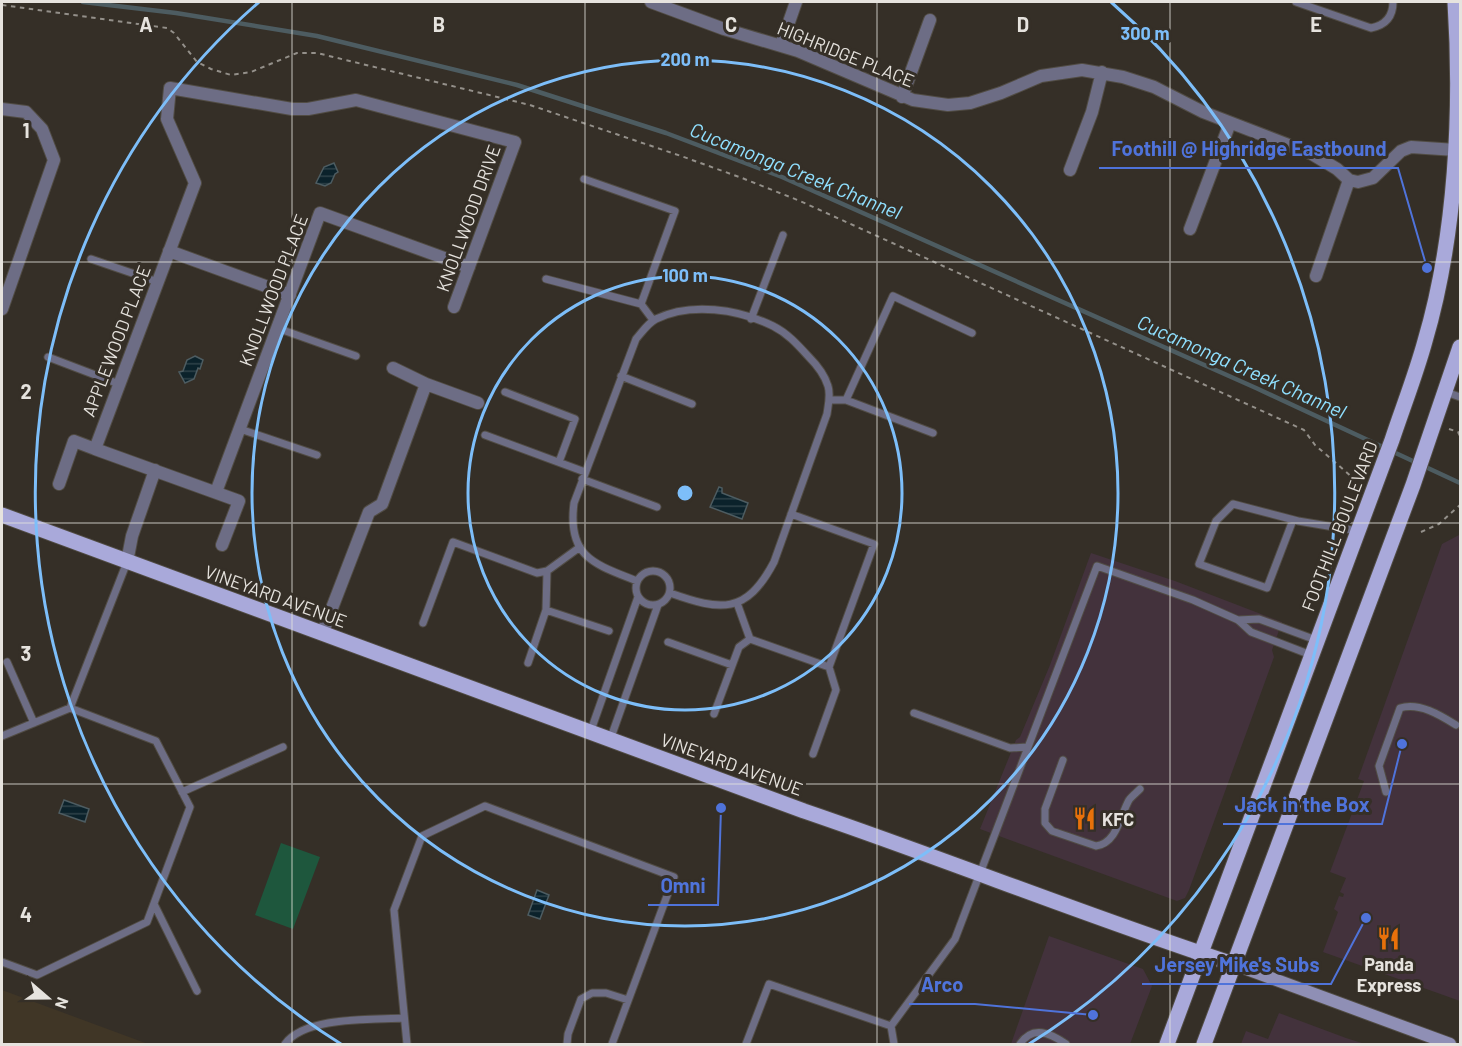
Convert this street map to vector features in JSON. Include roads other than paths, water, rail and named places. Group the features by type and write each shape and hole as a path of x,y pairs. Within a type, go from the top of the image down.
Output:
{"main road":[{"name":"FOOTHILL BOULEVARD","path":"1167,1044 1392,440 1426,339 1443,265 1459,150 1458,33 1455,2"},
{"path":"1204,1044 1425,452 1453,394 1461,347"},
{"name":"VINEYARD AVENUE","path":"2,515 804,812 980,873 1450,1044"}],"street":[{"name":"HIGHRIDGE PLACE","path":"652,2 724,29 781,45 914,100 948,105 970,102 1001,93 1041,76 1082,70 1102,72 1154,87 1230,123 1312,154 1337,169 1349,180"},
{"path":"781,45 796,2"},
{"path":"903,97 930,20"},
{"path":"1070,170 1092,112 1102,72"},
{"name":"KNOLLWOOD DRIVE","path":"195,183 167,119 170,88 292,109 308,109 356,100 515,142 454,307"},
{"path":"2,109 26,112 42,129 54,160 2,309"},
{"path":"1190,229 1230,123"},
{"path":"1316,276 1349,180 1358,182 1373,178 1401,151 1411,147 1459,150"},
{"name":"APPLEWOOD PLACE","path":"95,449 195,183"},
{"name":"KNOLLWOOD PLACE","path":"216,492 320,213 468,267"},
{"path":"169,251 290,295"},
{"path":"393,368 426,384 478,403"},
{"path":"322,634 369,512 382,504 426,384"},
{"path":"59,484 74,441 216,492 238,501 222,545"},
{"path":"127,562 132,536 155,470"}],"lane":[{"path":"1296,2 1371,28 1378,27 1389,18 1394,2"},
{"path":"584,179 675,212 641,304"},
{"path":"751,319 783,235"},
{"path":"91,259 158,282"},
{"path":"546,279 641,304 653,320"},
{"path":"846,400 892,297 972,333"},
{"path":"637,580 601,567 586,556 574,536 572,518 574,503 584,475 636,339 653,320 678,311 706,309 731,313 772,326 793,339 816,364 828,386 829,400 827,414 774,562 764,581 749,596 737,603 719,606 702,604 670,593"},
{"path":"277,328 356,356"},
{"path":"48,357 119,384"},
{"path":"621,376 692,404"},
{"path":"505,392 575,419 559,462"},
{"path":"829,400 846,400 933,433"},
{"path":"240,429 317,455"},
{"path":"485,435 559,462 657,507"},
{"path":"1293,520 1267,588 1199,564 1216,521 1233,504 1293,520 1358,531"},
{"path":"791,514 874,544 829,667 836,690 813,754"},
{"path":"423,623 453,542 537,573 547,571 580,547"},
{"path":"70,708 127,562"},
{"path":"894,1044 891,1026 955,939 1097,566 1193,600 1238,620 1251,632 1314,648"},
{"path":"528,663 546,610 547,571"},
{"path":"590,733 638,597 637,580 649,571 659,572 670,582 670,593 666,600 658,604 649,605 638,597"},
{"path":"737,603 750,639"},
{"path":"610,740 658,604"},
{"path":"546,610 609,631"},
{"path":"1238,620 1259,619 1314,648"},
{"path":"750,639 829,667"},
{"path":"714,714 739,647 750,639"},
{"path":"668,642 732,665"},
{"path":"7,662 34,723"},
{"path":"1386,792 1379,766 1400,708 1414,706 1456,724"},
{"path":"2,736 70,708 156,741 189,807 147,922 38,975 2,962"},
{"path":"914,713 1010,748 1027,747"},
{"path":"182,792 283,747"},
{"path":"1063,760 1044,817 1045,823 1052,831 1096,846 1102,845 1112,837 1130,798 1140,789"},
{"path":"407,1044 394,910 422,836 485,806 674,877 612,1044"},
{"path":"154,904 197,991"},
{"path":"746,1044 769,984 891,1026"},
{"path":"567,1044 568,1034 581,999 592,993 606,993 628,1000"},
{"path":"285,1044 289,1038 306,1028 329,1023 404,1018"},
{"path":"1020,1044 1025,1037 1041,1032 1056,1037 1066,1044"}],"water":[{"path":"334,163 338,172 331,183 325,186 316,183 324,167"},
{"path":"195,356 203,360 200,369 198,368 194,379 185,383 179,372 183,371 187,360"},
{"path":"719,487 722,488 722,493 748,503 742,519 710,507"},
{"path":"64,800 89,809 85,822 59,813"},
{"path":"537,890 549,895 540,919 528,915"}],"waterway":[{"name":"Cucamonga Creek Channel","path":"83,2 176,13 317,36 517,85 666,133 782,177 1256,388 1460,483"}],"place":[{"name":"Foothill @ Highridge Eastbound","path":"1427,268"},
{"name":"Jack in the Box","path":"1402,744"},
{"name":"Omni","path":"721,808"},
{"name":"KFC","path":"1084,819"},
{"name":"Jersey Mike's Subs","path":"1366,918"},
{"name":"Panda Express","path":"1389,938"},
{"name":"Arco","path":"1093,1015"}]}
